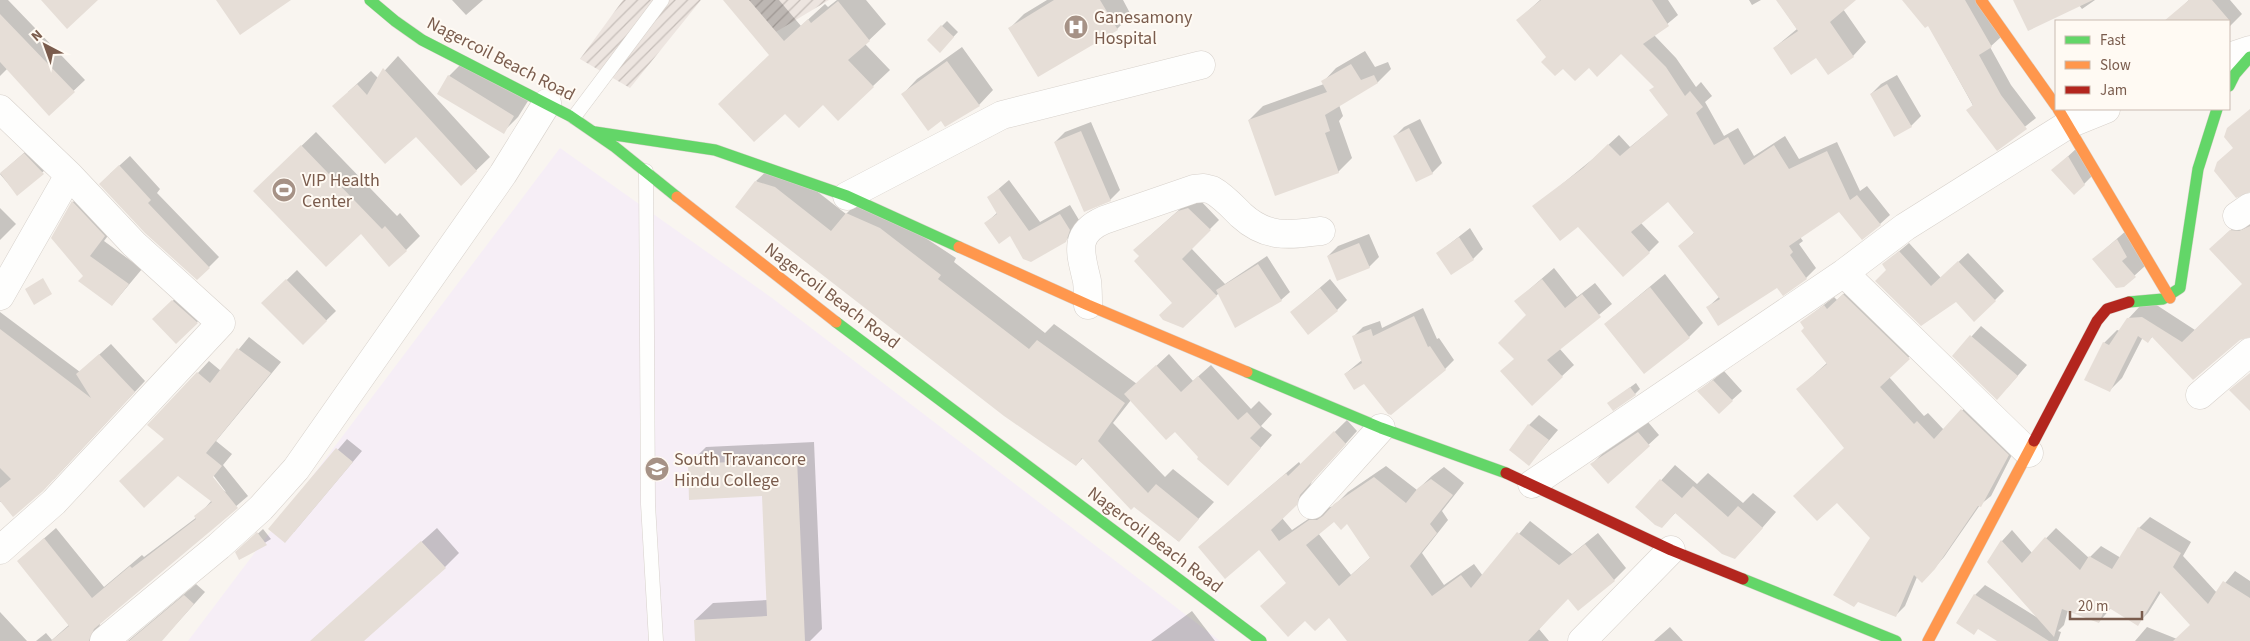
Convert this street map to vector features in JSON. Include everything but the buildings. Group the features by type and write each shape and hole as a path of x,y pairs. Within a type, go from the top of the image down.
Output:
{"street":[{"name":"Nagercoil Beach Road","path":"370,0 383,13 422,39 574,117 595,132 646,170 730,240 1261,641"},
{"path":"1981,0 2055,105"},
{"path":"2230,57 2250,50"},
{"path":"2230,84 2235,74 2250,57"},
{"path":"847,196 1002,115 1202,65"},
{"path":"104,641 226,540 261,508 296,469 502,174 547,103"},
{"path":"0,109 69,175 134,244 221,323 54,502 0,550"},
{"path":"1532,484 1844,273 2061,113 2095,110"},
{"path":"1928,641 2029,453 2097,321 2107,309 2121,304 2170,298 2180,288 2198,169 2216,110"},
{"path":"2061,113 2170,298"},
{"path":"595,132 715,150 847,196 1088,305 1381,428 1477,460 1671,550 1896,641"},
{"path":"0,296 69,175"},
{"path":"1088,305 1087,284 1080,250 1083,236 1090,228 1104,220 1194,189 1204,188 1212,190 1254,226 1264,231 1286,235 1321,230"},
{"path":"1844,273 2029,453"},
{"path":"2200,395 2250,352"},
{"path":"1312,505 1381,428"},
{"path":"1582,641 1671,550"}],"lane":[{"path":"574,117 662,0"},
{"path":"646,170 648,504 656,641"}],"shaded area":[{"path":"623,0 701,0 630,88 580,59"},
{"path":"742,0 829,0 774,33"},
{"name":"South Travancore Hindu College","path":"560,148 772,298 1220,641 188,641"}],"traffic: fast":[{"path":"370,0 422,40 570,116 615,147 677,197"},
{"path":"2230,84 2235,74 2250,57"},
{"path":"2129,302 2163,299 2180,288 2198,169 2217,110"},
{"path":"595,132 715,150 847,196 959,247"},
{"path":"836,322 1261,641"},
{"path":"1247,372 1381,428 1506,473"},
{"path":"1743,579 1896,641"}],"traffic: slow":[{"path":"1981,0 2055,105"},
{"path":"2059,110 2170,298"},
{"path":"677,197 836,322"},
{"path":"959,247 1088,305 1247,372"},
{"path":"1928,641 2034,441"}],"traffic: jam":[{"path":"2034,441 2097,321 2107,309 2129,302"},
{"path":"1506,473 1671,550 1743,579"}],"place":[{"name":"Ganesamony Hospital","path":"1076,27"},
{"name":"VIP Health Center","path":"284,190"},
{"name":"South Travancore Hindu College","path":"657,469"}]}
